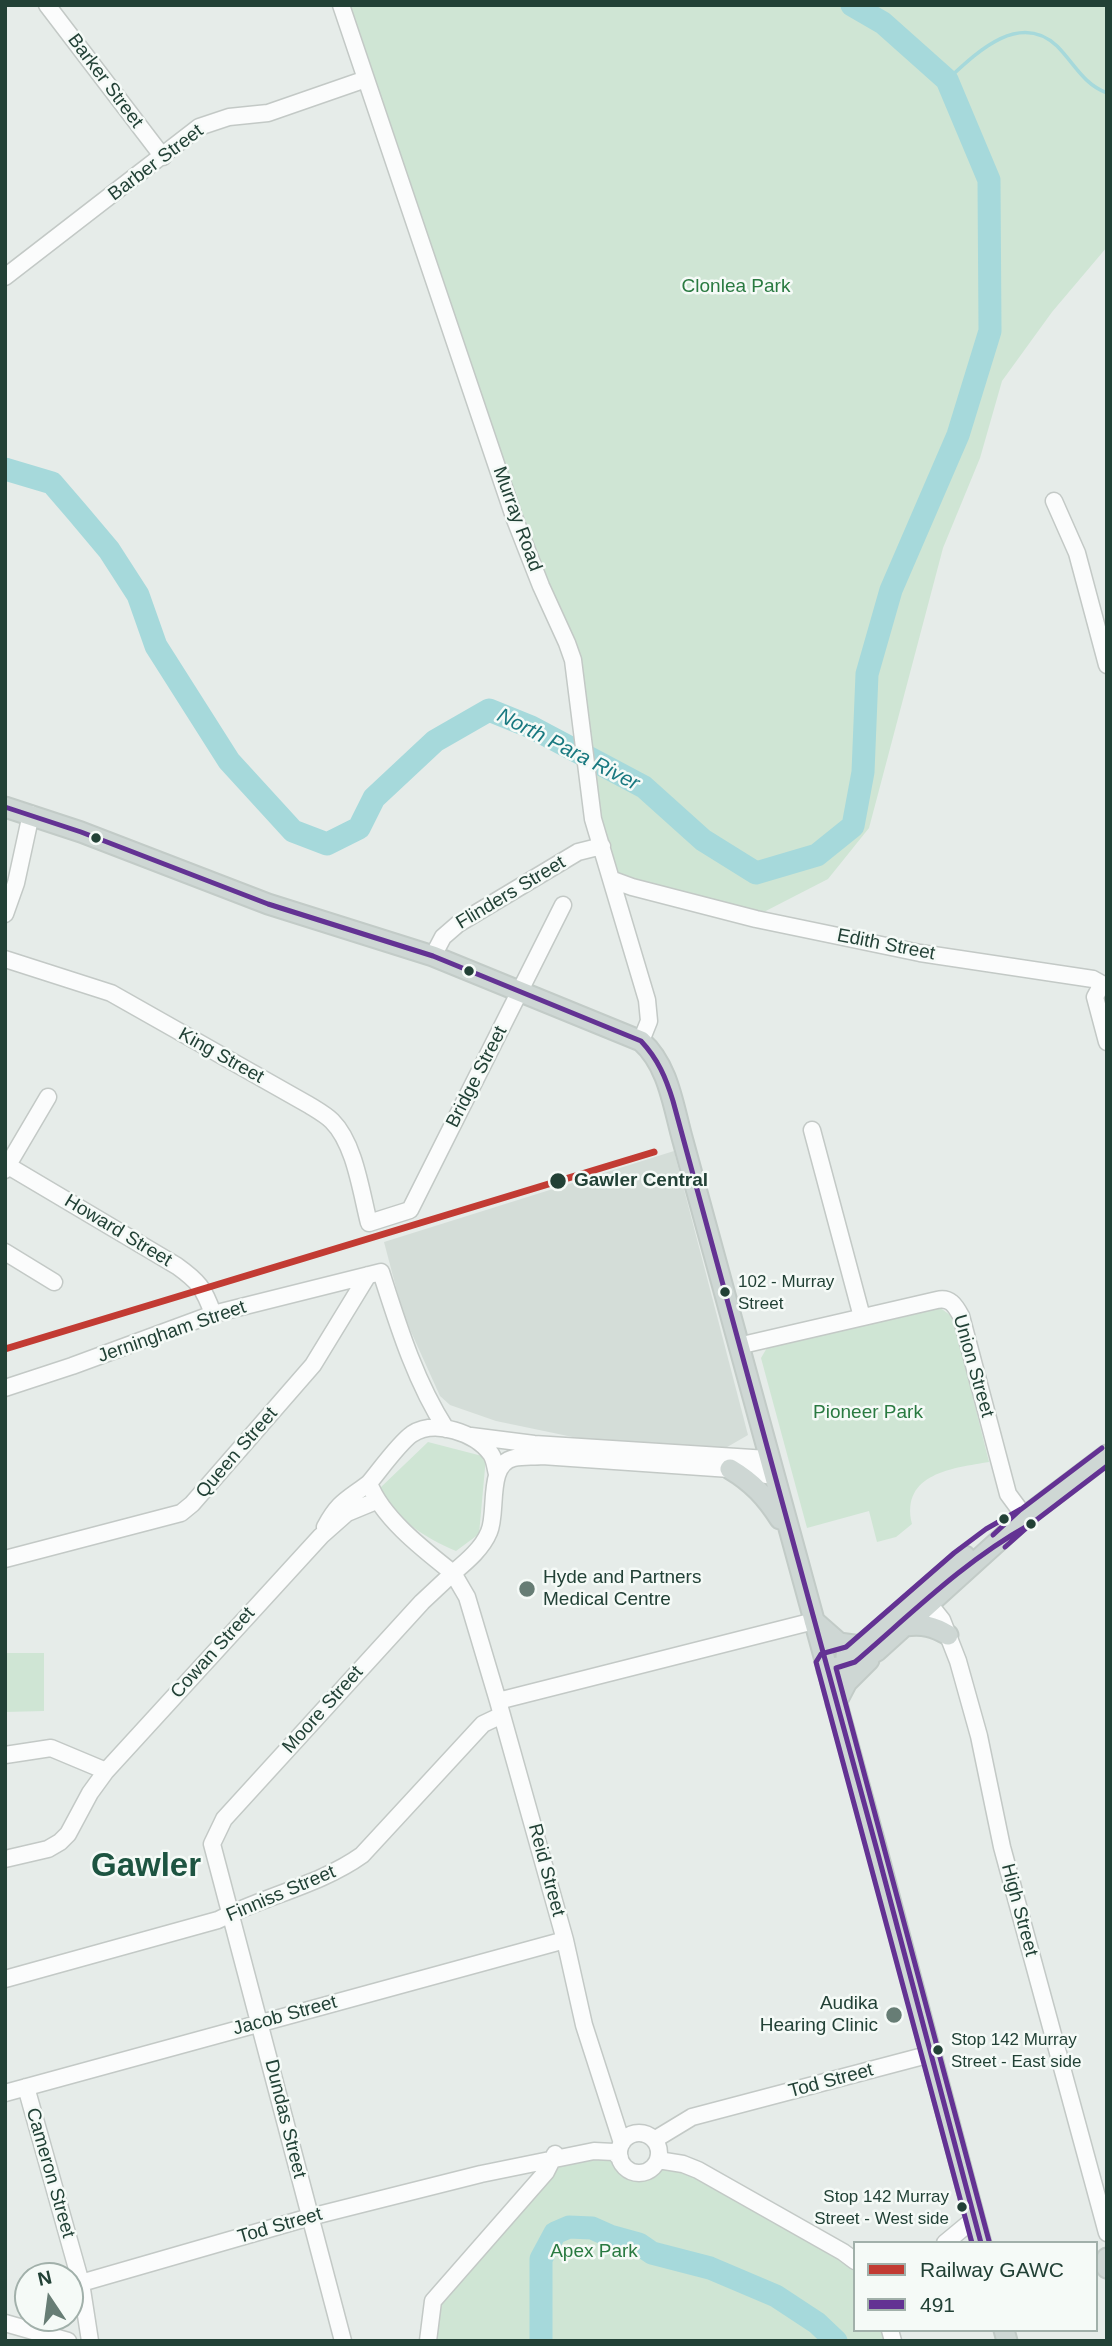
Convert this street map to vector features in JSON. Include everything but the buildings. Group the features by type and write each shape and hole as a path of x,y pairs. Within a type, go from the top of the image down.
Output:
{"main road":[{"path":"5,807 31,814 268,904 433,956 641,1041 654,1053 663,1067 980,2241"},
{"path":"836,1703 869,1649 1025,1517 1107,1455"},
{"path":"737,1463 788,1531"},
{"path":"826,1666 869,1649 905,1626 925,1599"},
{"path":"814,1621 839,1643 869,1649"},
{"path":"905,1626 921,1624 934,1627 948,1635"}],"street":[{"name":"Barker Street","path":"47,5 163,157"},
{"name":"Murray Road","path":"341,5 514,517 541,586 568,643 577,679 593,820 647,1000 649,1021 641,1041"},
{"name":"Barber Street","path":"5,277 199,127 213,121 268,113 366,79"},
{"path":"1054,501 1077,553 1107,664"},
{"path":"5,914 16,883 31,814"},
{"name":"Flinders Street","path":"433,956 443,937 458,924 578,852 601,846"},
{"name":"Edith Street","path":"613,880 756,919 920,953 1104,980 1095,997 1107,1042"},
{"name":"Bridge Street","path":"369,1223 410,1210 563,905"},
{"name":"King Street","path":"5,959 111,993 331,1120 350,1149 369,1223"},
{"path":"6,1166 48,1097"},
{"path":"812,1130 862,1317"},
{"name":"Howard Street","path":"6,1166 185,1272 203,1288 214,1314"},
{"path":"5,1252 54,1282"},
{"path":"375,1273 433,1409 446,1429"},
{"name":"Jerningham Street","path":"5,1388 214,1314 375,1273"},
{"name":"Queen Street","path":"5,1559 181,1513 192,1504 313,1365 375,1273"},
{"name":"Union Street","path":"738,1346 943,1299 957,1307 1008,1494 1025,1517"},
{"path":"468,1435 493,1457 497,1474 492,1525 482,1545 453,1573 428,1553 376,1501 369,1483 412,1434 435,1428 446,1429 468,1435 534,1444 771,1467"},
{"path":"497,1474 503,1463 513,1458 542,1456 737,1463 758,1444 761,1430"},
{"name":"Cowan Street","path":"321,1536 334,1511 346,1497 369,1483"},
{"name":"Cowan Street","path":"5,1859 48,1849 60,1842 68,1834 90,1793 106,1771 321,1536 347,1513 376,1501"},
{"name":"Moore Street","path":"422,1602 435,1585 438,1571 428,1553"},
{"name":"Reid Street","path":"467,1597 470,1556"},
{"name":"Reid Street","path":"453,1573 467,1597 500,1708 565,1940 584,2025 621,2149"},
{"name":"Moore Street","path":"224,1819 422,1602 453,1573"},
{"name":"High Street","path":"925,1599 942,1620 958,1661 979,1736 1002,1847 1107,2233"},
{"name":"Finniss Street","path":"5,1979 218,1920 345,1866 371,1845 500,1708 814,1621"},
{"path":"5,1755 51,1748 106,1771"},
{"name":"Dundas Street","path":"224,1819 212,1844 343,2341"},
{"name":"Jacob Street","path":"5,2093 565,1940"},
{"name":"Tod Street","path":"654,2140 692,2117 931,2054"},
{"name":"Cameron Street","path":"26,2087 75,2262"},
{"path":"635,2134 650,2136 659,2149 658,2160 651,2169 636,2173 625,2167 621,2149 635,2134"},
{"name":"Tod Street","path":"84,2282 310,2217 555,2154 614,2152 621,2149"},
{"path":"428,2341 433,2301 546,2172 555,2154"},
{"path":"658,2160 684,2164 698,2170 853,2260"},
{"path":"948,2241 974,2219"},
{"name":"Cameron Street","path":"84,2302 90,2341"},
{"path":"5,2323 68,2341"}],"shaded area":[{"path":"674,1151 748,1435 722,1450 592,1441 496,1421 450,1405 440,1396 403,1314 384,1242"}],"green space":[{"name":"Clonlea Park","path":"341,5 1107,5 1107,247 1052,312 1002,381 980,458 943,548 869,828 828,879 756,916 613,880 559,623"},
{"name":"Pioneer Park","path":"939,1307 950,1315 954,1322 989,1462 946,1471 922,1484 914,1494 910,1507 912,1524 896,1537 877,1542 869,1511 807,1528 761,1358 768,1346"},
{"path":"428,1442 486,1457 479,1534 456,1551 433,1540 402,1518 380,1488"},
{"path":"5,1653 44,1653 44,1711 5,1712"},
{"name":"Apex Park","path":"594,2151 636,2173 644,2173 656,2164 683,2164 853,2260 853,2332 891,2332 893,2341 428,2341 433,2301 552,2159"}],"waterway":[{"name":"North Para River","path":"5,469 52,483 109,550 138,595 156,646 229,761 293,831 327,844 359,828 374,798 435,741 489,710 531,727 644,787 703,840 756,873 817,855 853,826 863,772 867,674 891,590 958,435 990,331 989,180 947,80 883,23 852,5"},
{"path":"947,80 984,48 1013,34 1028,32 1043,36 1057,46 1085,79 1107,93"},
{"path":"541,2341 541,2259 555,2233 569,2227 592,2228 639,2244 652,2253 710,2268 776,2296 817,2323 836,2341"}],"rail line":[{"name":"GAWC","path":"5,1349 654,1152"}],"transit line":[{"name":"491","path":"5,807 81,832 268,904 433,956 641,1041 657,1062 673,1101 980,2241"},
{"path":"993,1535 1020,1510 1102,1448"},
{"path":"1005,1547 1107,1466"},
{"path":"971,2241 816,1662 821,1654 846,1647 954,1553 986,1529 1021,1509"},
{"path":"989,2241 836,1668 855,1662 960,1572 1029,1525"}],"place":[{"name":"Gawler Central","path":"558,1181"},
{"name":"102 - Murray Street","path":"725,1292"},
{"name":"Hyde and Partners Medical Centre","path":"527,1589"},
{"name":"Audika Hearing Clinic","path":"894,2015"},
{"name":"Stop 142 Murray Street - East side","path":"938,2050"},
{"name":"Stop 142 Murray Street - West side","path":"962,2207"}],"district":[{"name":"Gawler","path":"146,1867"}]}
